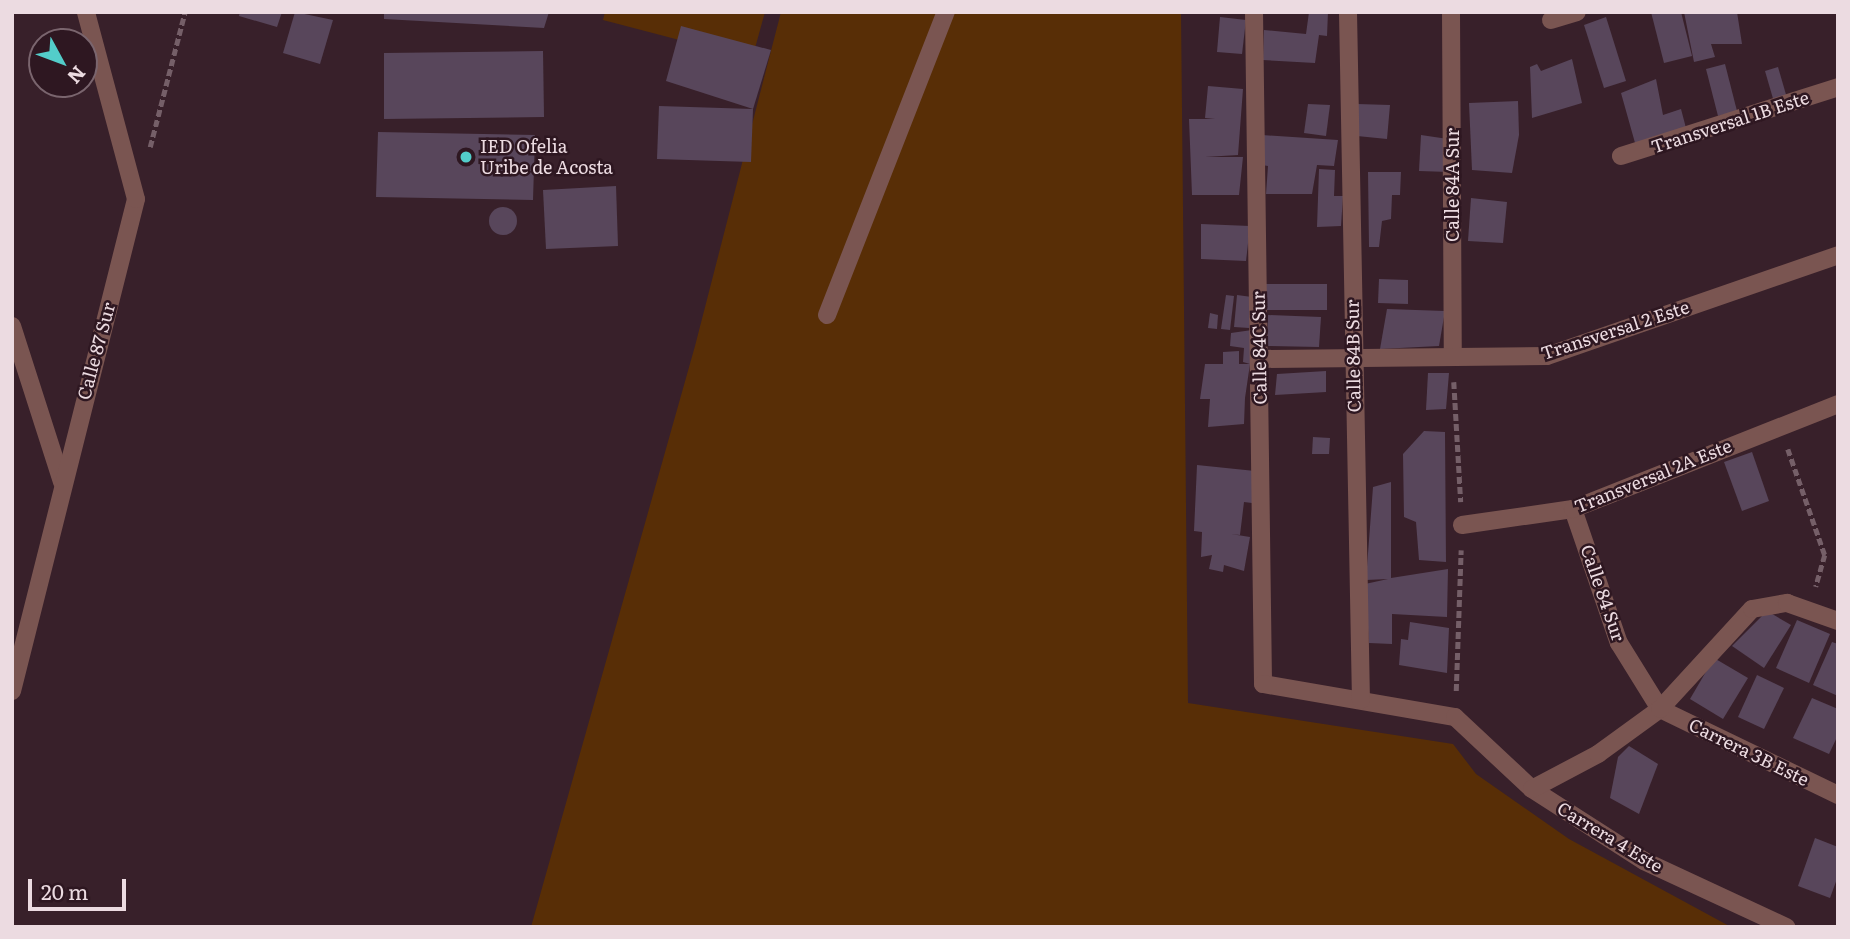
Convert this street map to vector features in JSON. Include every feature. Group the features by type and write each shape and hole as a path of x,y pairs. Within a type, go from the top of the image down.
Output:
{"street":[{"path":"86,12 136,199"},
{"path":"827,315 946,12"},
{"name":"Calle 84C Sur","path":"1254,12 1263,684 1361,700"},
{"name":"Calle 84B Sur","path":"1348,12 1361,700"},
{"name":"Calle 84A Sur","path":"1451,12 1453,358"},
{"path":"1550,20 1577,12"},
{"name":"Transversal 1B Este","path":"1622,156 1838,87"},
{"name":"Calle 87 Sur","path":"12,691 62,482 136,199"},
{"name":"Transversal 2 Este","path":"1259,359 1547,356 1838,255"},
{"path":"12,326 62,482"},
{"name":"Transversal 2A Este","path":"1462,526 1573,509 1838,404"},
{"name":"Calle 84 Sur","path":"1573,509 1619,643 1660,709"},
{"path":"1532,789 1598,754 1660,709 1752,608 1787,603 1838,621"},
{"name":"Carrera 4 Este","path":"1361,700 1455,717 1532,789 1644,861 1786,927"},
{"name":"Carrera 3B Este","path":"1660,709 1838,795"}],"path":[{"path":"136,199 185,12"},
{"path":"1780,425 1825,555 1810,610"}],"shaded area":[{"path":"605,12 765,12 752,59 603,20"},
{"path":"781,12 1181,12 1188,703 1453,744 1476,774 1569,839 1731,927 531,927 695,346"}],"building":[{"path":"240,12 282,12 277,27 239,16"},
{"path":"295,12 333,20 320,64 283,53"},
{"path":"384,12 549,12 544,28 384,19"},
{"path":"1309,12 1328,12 1327,36 1319,35 1315,63 1263,60 1264,30 1306,34"},
{"path":"1651,12 1681,12 1692,56 1664,63"},
{"path":"1684,12 1737,12 1742,44 1711,44 1715,57 1694,62"},
{"path":"1220,17 1246,20 1242,54 1217,52"},
{"path":"1606,17 1626,81 1604,88 1584,25"},
{"path":"681,26 771,50 753,109 666,81"},
{"path":"543,51 544,117 384,119 384,53"},
{"path":"1572,59 1582,103 1532,118 1530,67 1537,64 1541,71"},
{"path":"1725,64 1737,111 1718,116 1706,69"},
{"path":"1778,67 1787,98 1774,102 1765,71"},
{"path":"1656,79 1663,115 1681,109 1686,128 1637,150 1621,93"},
{"path":"1208,86 1243,89 1238,155 1205,157 1243,157 1239,195 1192,195 1189,119 1215,119 1205,118"},
{"path":"1518,101 1519,135 1512,173 1472,170 1469,103"},
{"path":"1308,104 1330,105 1326,136 1304,133"},
{"path":"1357,104 1390,105 1387,139 1357,136"},
{"path":"659,106 753,109 751,162 657,159"},
{"path":"378,132 535,135 533,200 376,197"},
{"path":"1262,135 1338,140 1334,166 1317,165 1312,194 1266,194 1268,166 1262,165"},
{"path":"1421,135 1448,139 1449,172 1419,171"},
{"path":"1319,169 1335,170 1334,196 1343,196 1341,226 1317,227"},
{"path":"1368,172 1401,172 1400,195 1392,195 1391,219 1382,221 1379,247 1369,247"},
{"path":"616,186 618,246 546,249 543,190"},
{"path":"1471,198 1507,202 1503,243 1468,241"},
{"path":"503,207 513,211 517,221 513,231 503,235 493,231 489,221 493,211"},
{"path":"1201,224 1250,226 1246,261 1201,259"},
{"path":"1379,279 1408,280 1408,304 1378,303"},
{"path":"1261,284 1327,284 1327,310 1261,310"},
{"path":"1226,295 1234,296 1230,330 1221,329"},
{"path":"1237,295 1252,297 1249,328 1234,327"},
{"path":"1387,309 1445,311 1439,346 1380,349"},
{"path":"1210,313 1218,315 1217,329 1208,328"},
{"path":"1268,315 1321,317 1319,347 1267,346"},
{"path":"1252,330 1250,364 1243,362 1244,348 1230,346 1231,333"},
{"path":"1239,351 1239,364 1250,364 1244,424 1208,427 1210,399 1200,399 1205,364 1223,364 1223,352"},
{"path":"1326,371 1326,392 1275,395 1277,374"},
{"path":"1428,373 1449,373 1446,409 1426,410"},
{"path":"1424,431 1445,432 1446,562 1419,560 1416,522 1404,517 1403,454"},
{"path":"1313,437 1330,438 1329,454 1312,454"},
{"path":"1752,452 1769,501 1742,511 1724,462"},
{"path":"1197,465 1255,471 1252,503 1244,502 1240,535 1231,534 1250,537 1244,571 1224,565 1223,572 1209,569 1212,555 1201,557 1202,532 1194,531"},
{"path":"1391,482 1391,578 1448,569 1447,617 1392,614 1392,644 1369,643 1365,584 1388,579 1366,580 1373,487"},
{"path":"1767,611 1791,625 1764,668 1732,646"},
{"path":"1797,620 1830,634 1809,683 1776,668"},
{"path":"1410,622 1449,628 1447,673 1399,665 1401,639 1408,640"},
{"path":"1832,642 1838,644 1838,696 1813,685"},
{"path":"1714,658 1748,678 1723,719 1690,699"},
{"path":"1757,675 1784,688 1764,729 1738,717"},
{"path":"1812,698 1838,709 1838,735 1829,754 1793,738"},
{"path":"1629,746 1658,764 1639,814 1610,798 1618,757"},
{"path":"1815,838 1838,847 1838,876 1830,898 1798,886"}],"place":[{"name":"IED Ofelia Uribe de Acosta","path":"466,157"}]}
